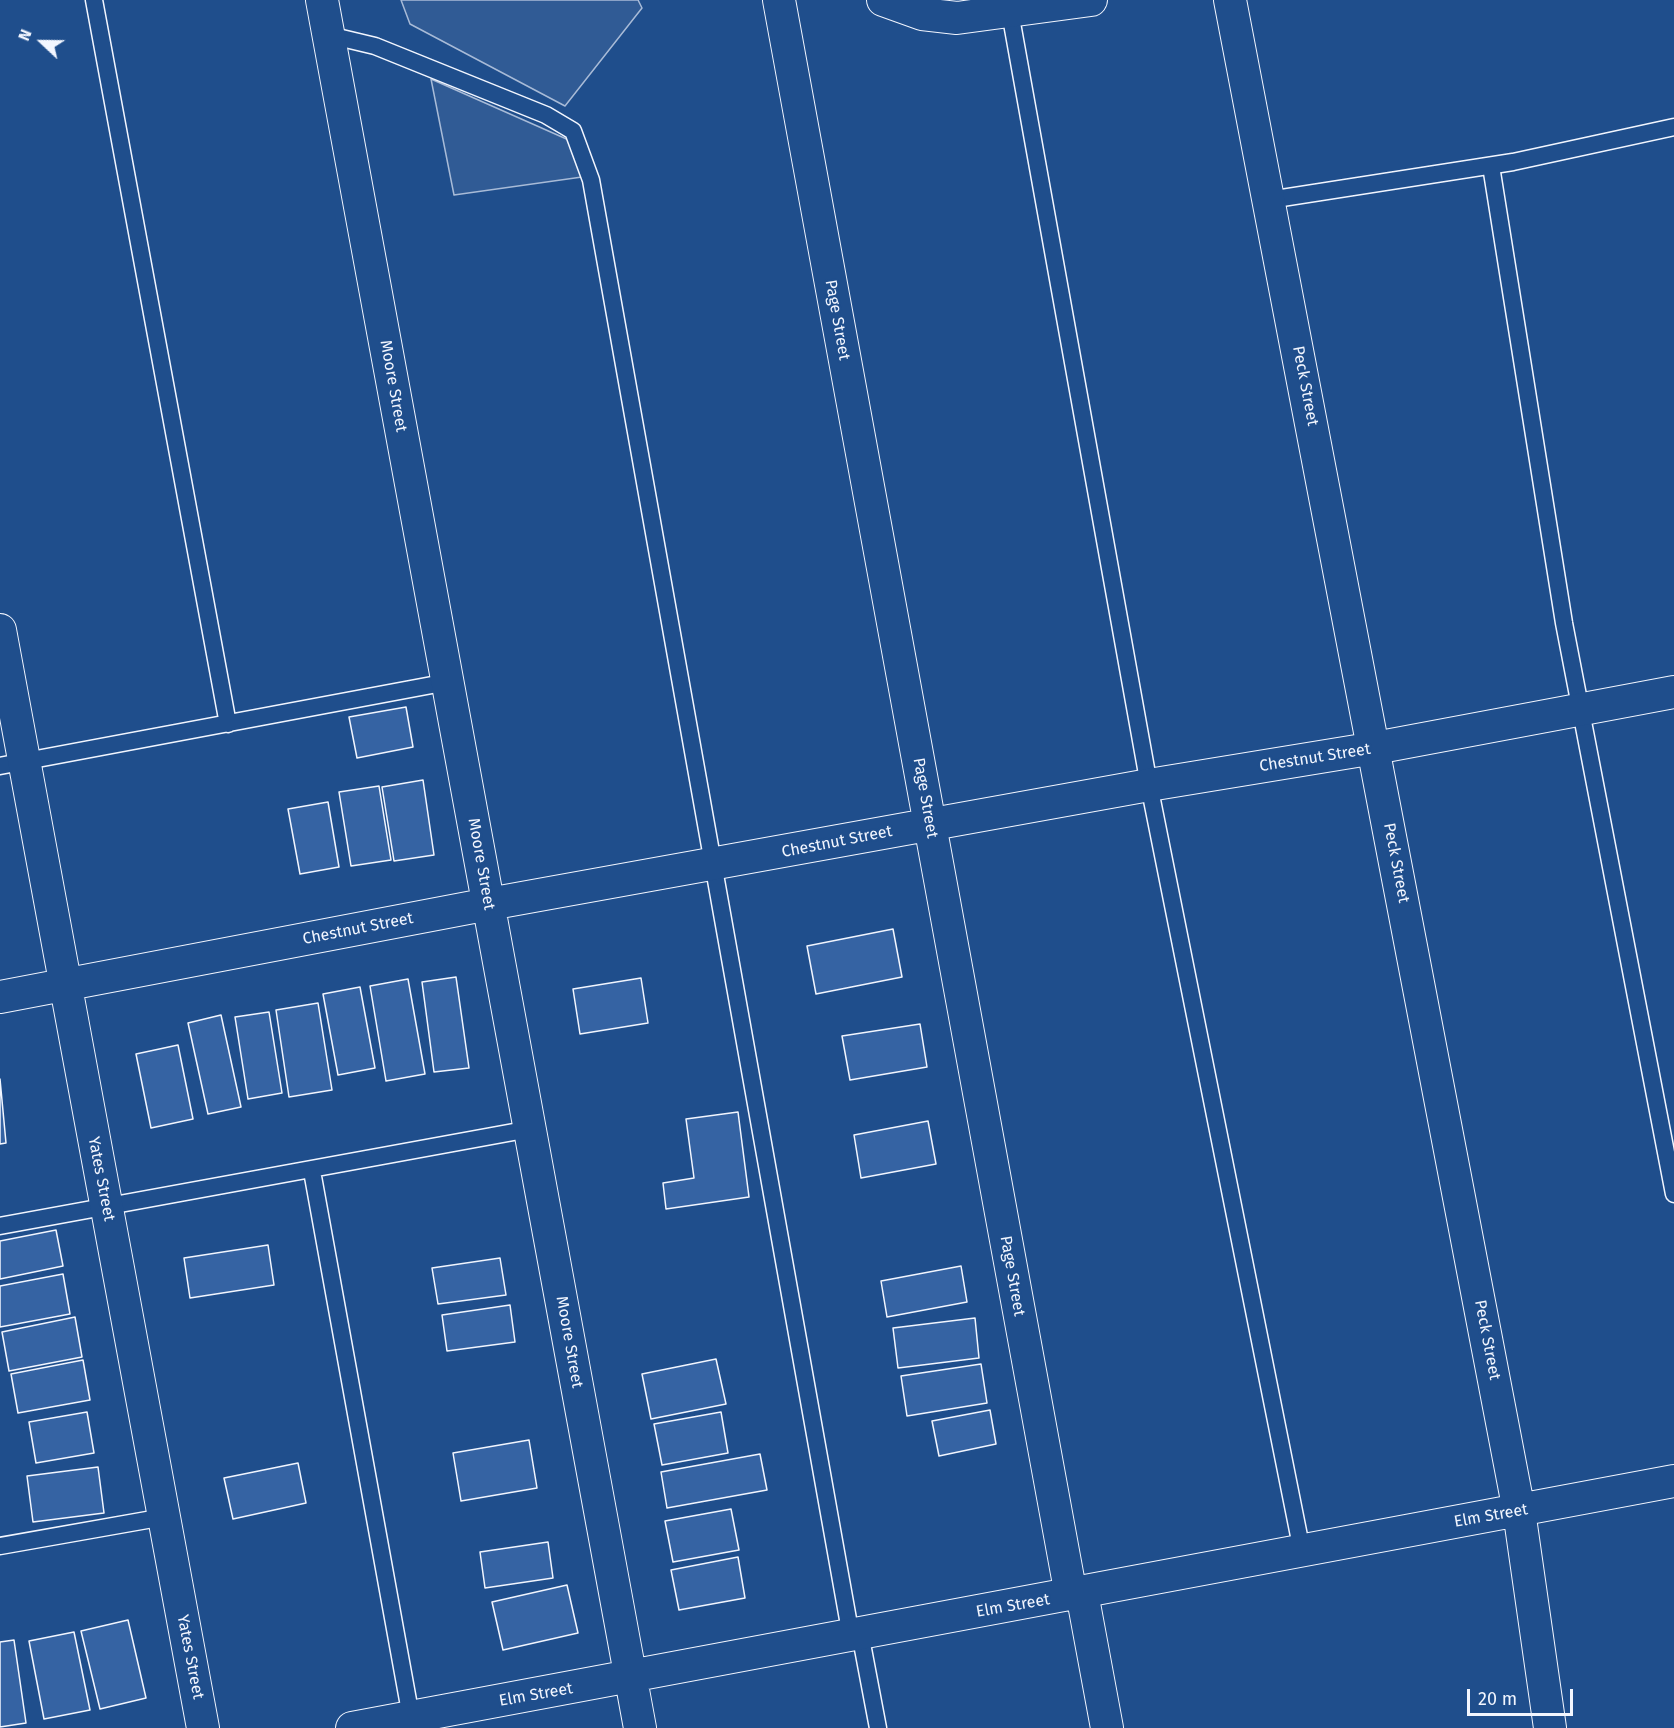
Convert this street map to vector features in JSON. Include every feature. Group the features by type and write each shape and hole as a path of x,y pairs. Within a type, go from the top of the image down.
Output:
{"street":[{"name":"Moore Street","path":"322,0 640,1728"},
{"name":"Page Street","path":"779,0 930,824 1076,1594 1107,1728"},
{"path":"884,0 922,14 957,18 1091,0"},
{"name":"Peck Street","path":"1230,0 1375,748 1519,1511 1550,1728"},
{"name":"Yates Street","path":"0,630 12,764 64,985 203,1728"},
{"name":"Chestnut Street","path":"0,997 489,904 711,866 1149,785 1375,748 1674,692"},
{"name":"Elm Street","path":"366,1727 1674,1481"}],"lane":[{"path":"94,0 228,723"},
{"path":"1010,12 1149,785 1302,1551"},
{"path":"328,35 375,46 546,115 573,131 591,180 711,866 856,1635 878,1728"},
{"path":"1269,200 1491,166 1674,127"},
{"path":"1491,166 1564,623 1583,709 1674,1194"},
{"path":"12,764 448,682"},
{"path":"0,1226 530,1130"},
{"path":"312,1171 411,1717"},
{"path":"0,1546 164,1517"}],"shaded area":[{"path":"401,0 638,0 642,8 565,106 410,24"},
{"path":"431,79 571,141 582,177 454,195"}],"building":[{"path":"406,707 413,747 357,758 349,717"},
{"path":"423,780 434,855 394,861 382,787"},
{"path":"379,786 391,860 351,866 339,792"},
{"path":"328,802 339,867 300,874 288,809"},
{"path":"893,929 902,977 816,994 807,946"},
{"path":"456,977 469,1068 434,1072 422,982"},
{"path":"641,978 648,1023 580,1034 573,989"},
{"path":"408,979 425,1074 386,1081 370,986"},
{"path":"360,987 375,1068 338,1075 323,994"},
{"path":"318,1003 332,1090 289,1097 276,1010"},
{"path":"269,1012 282,1093 248,1099 235,1017"},
{"path":"221,1015 241,1107 208,1114 188,1023"},
{"path":"920,1024 927,1067 850,1080 842,1036"},
{"path":"178,1045 193,1119 151,1128 136,1054"},
{"path":"0,1079 6,1143 0,1144"},
{"path":"738,1112 749,1197 666,1209 663,1183 694,1178 686,1119"},
{"path":"928,1121 936,1164 861,1178 854,1135"},
{"path":"56,1230 63,1266 0,1279 0,1241"},
{"path":"268,1245 274,1285 190,1298 184,1258"},
{"path":"500,1258 506,1295 438,1304 432,1268"},
{"path":"961,1266 967,1302 887,1317 881,1281"},
{"path":"63,1274 70,1314 0,1327 0,1286"},
{"path":"510,1305 515,1342 447,1351 442,1315"},
{"path":"75,1317 82,1357 9,1371 2,1332"},
{"path":"975,1318 979,1358 898,1368 893,1328"},
{"path":"716,1359 726,1404 651,1419 642,1374"},
{"path":"83,1360 90,1400 18,1413 11,1374"},
{"path":"981,1364 987,1403 907,1416 901,1376"},
{"path":"990,1410 996,1444 939,1456 932,1421"},
{"path":"87,1412 94,1453 36,1463 29,1422"},
{"path":"721,1412 728,1453 662,1465 654,1424"},
{"path":"529,1440 537,1488 461,1501 453,1453"},
{"path":"760,1454 767,1490 667,1508 661,1472"},
{"path":"298,1463 306,1503 233,1519 224,1478"},
{"path":"98,1467 104,1513 33,1522 27,1476"},
{"path":"731,1509 739,1550 673,1562 665,1521"},
{"path":"548,1542 553,1578 485,1588 480,1552"},
{"path":"738,1557 745,1598 679,1610 671,1570"},
{"path":"567,1585 578,1633 503,1650 492,1602"},
{"path":"128,1620 146,1698 100,1709 81,1631"},
{"path":"74,1632 90,1710 44,1719 29,1641"},
{"path":"14,1640 26,1723 0,1727 0,1642"}]}
